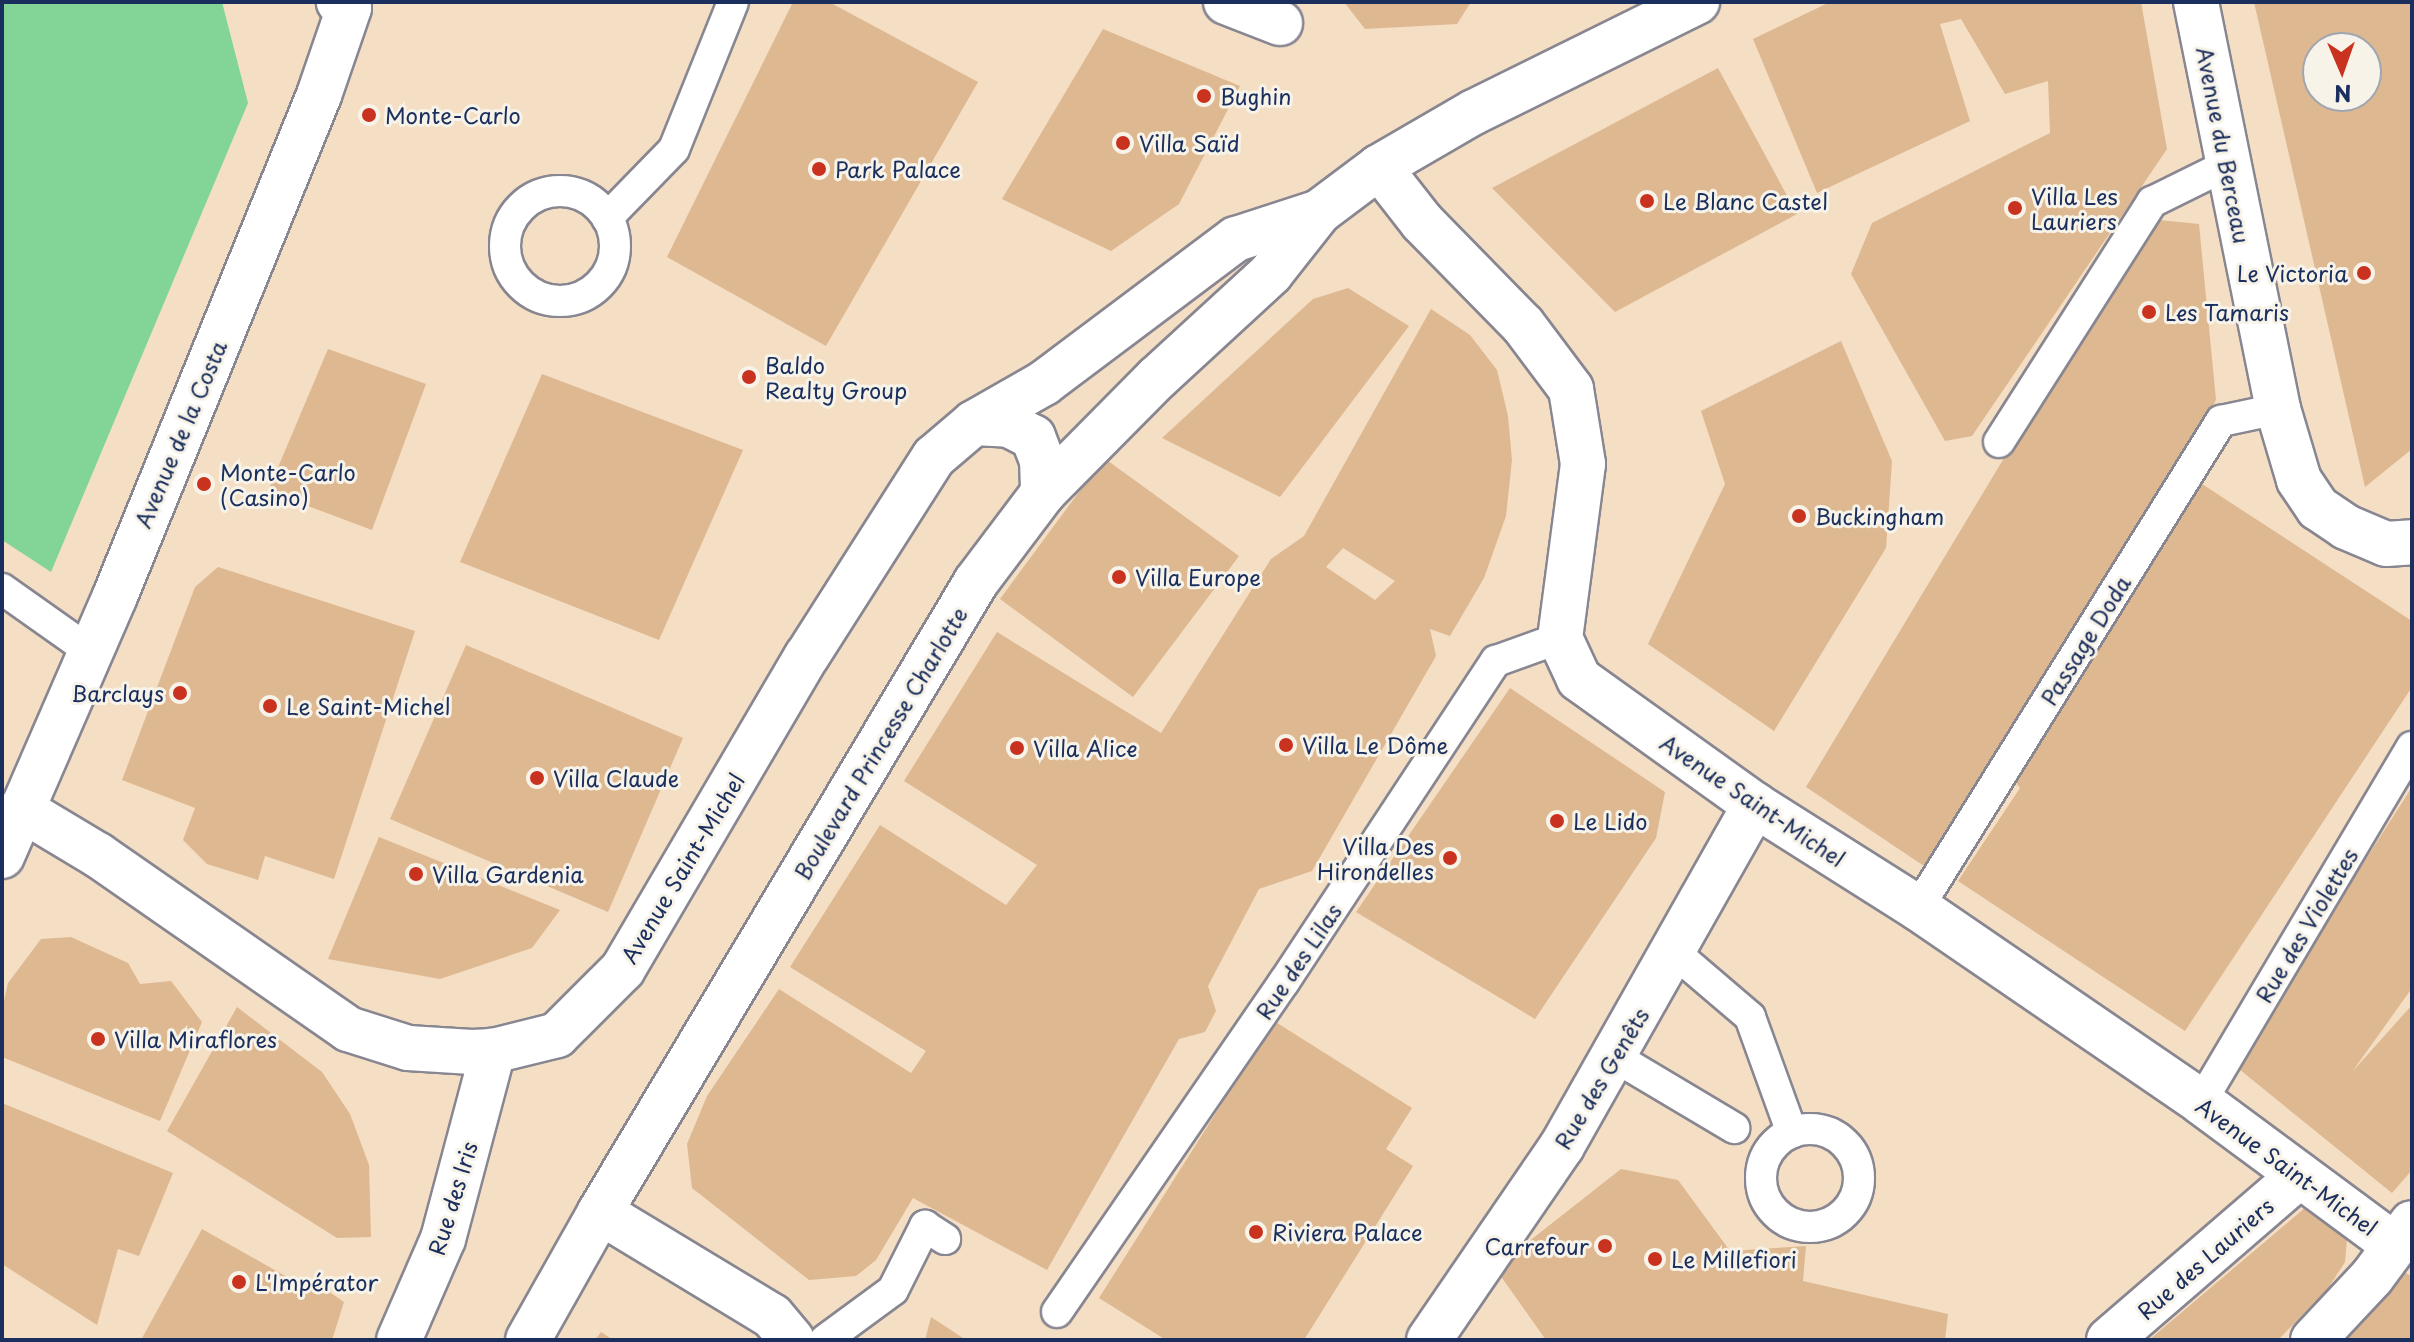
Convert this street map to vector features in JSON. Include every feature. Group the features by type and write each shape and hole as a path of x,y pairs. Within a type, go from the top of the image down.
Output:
{"main road":[{"path":"1226,2 1280,23"},
{"name":"Boulevard Princesse Charlotte","path":"528,1340 600,1212 976,582 1043,493 1157,378 1271,273 1319,212 1379,167 1474,112 1697,2"},
{"name":"Avenue du Berceau","path":"2196,2 2278,409 2299,480 2318,508 2346,527 2386,544 2412,542"},
{"name":"Avenue de la Costa","path":"2,856 88,650 115,596 313,110 350,4"},
{"path":"1379,167 1422,222 1523,325 1571,389 1583,464 1560,638"},
{"name":"Boulevard Princesse Charlotte","path":"934,457 974,423 1044,383 1236,239 1319,212"},
{"path":"974,423 1009,425 1033,437 1042,460 1043,493"},
{"name":"Avenue Saint-Michel","path":"21,809 98,855 348,1029 408,1048 493,1051 557,1035 623,969 807,656 934,457"},
{"name":"Avenue Saint-Michel","path":"1560,638 1579,679 1755,805 1918,908 2201,1102 2300,1175 2406,1242"},
{"name":"Rue des Genêts","path":"1429,1340 1562,1146 1755,805"},
{"name":"Rue des Iris","path":"399,1340 443,1239 493,1051"},
{"name":"Rue des Lauriers","path":"2109,1340 2300,1175"},
{"path":"600,1212 772,1316 792,1340"},
{"path":"2313,1340 2406,1242"}],"lane":[{"path":"607,218 674,149 733,2"},
{"path":"1999,442 2152,202 2227,165"},
{"name":"Passage Doda","path":"1918,908 2221,421 2278,409"},
{"path":"2,589 88,650"},
{"name":"Rue des Lilas","path":"1057,1312 1284,982 1496,661 1560,638"},
{"name":"Rue des Violettes","path":"2201,1102 2412,747"},
{"path":"1674,952 1750,1017 1792,1133"},
{"path":"1615,1057 1734,1128"},
{"path":"825,1340 893,1290 925,1226 945,1239"}],"green space":[{"path":"2,2 222,2 248,103 51,572 2,540"}],"building":[{"name":"Park Palace","path":"793,2 829,2 978,82 826,346 667,257"},
{"path":"1344,2 1471,2 1457,24 1365,29"},
{"name":"Villa Les Lauriers","path":"1830,2 2141,2 2167,149 1972,436 1945,441 1851,274 1872,223 2050,133 2048,81 2005,94 1961,19 1940,24 1970,121 1817,193 1753,39"},
{"name":"Le Victoria","path":"2254,2 2412,2 2412,449 2365,487"},
{"name":"Villa Saïd","path":"1103,29 1240,86 1179,204 1111,251 1002,199"},
{"name":"Le Blanc Castel","path":"1718,68 1797,214 1615,312 1492,188"},
{"path":"2148,219 2199,224 2216,400 1933,872 1806,787"},
{"path":"1348,288 1409,326 1280,497 1162,438 1313,299"},
{"path":"1431,309 1470,335 1497,370 1508,416 1512,460 1506,516 1484,578 1450,636 1430,629 1436,656 1312,871 1259,889 1208,986 1216,1011 1205,1032 1179,1039 1047,1270 913,1198 876,1260 856,1276 809,1280 692,1188 687,1144 707,1096 779,989 911,1073 926,1051 790,967 880,825 1006,905 1037,865 904,781 997,632 1161,733 1271,559 1304,536","holes":["1343,548 1395,581 1375,600 1326,567"]},
{"name":"Buckingham","path":"1841,341 1892,461 1886,548 1774,731 1648,644 1725,484 1701,411"},
{"path":"328,349 426,384 372,530 268,491"},
{"path":"542,374 743,450 659,640 460,562"},
{"name":"Villa Europe","path":"1104,458 1239,556 1133,697 1000,599"},
{"path":"2199,482 2412,621 2412,687 2185,1031 1958,881 2020,788 2007,771"},
{"name":"Le Saint-Michel","path":"218,567 415,631 334,879 265,856 258,880 207,864 183,840 195,808 122,780 195,587"},
{"name":"Villa Claude","path":"466,645 683,738 608,912 390,819"},
{"path":"1510,688 1665,792 1656,838 1535,1019 1356,912"},
{"path":"2412,787 2412,988 2352,1072 2412,1005 2412,1170 2392,1193 2234,1065"},
{"name":"Villa Gardenia","path":"379,837 560,910 532,948 440,979 328,959"},
{"name":"Villa Miraflores","path":"71,937 128,963 140,984 171,981 202,1022 160,1121 2,1057 2,1009 8,983 41,939"},
{"path":"237,1007 322,1072 350,1114 369,1165 371,1237 337,1238 167,1131"},
{"name":"Riviera Palace","path":"1274,1021 1412,1108 1386,1149 1413,1166 1304,1340 1166,1340 1099,1298"},
{"path":"2,1103 173,1173 139,1256 118,1249 97,1325 2,1264"},
{"name":"Le Millefiori","path":"1621,1169 1678,1180 1730,1251 1806,1246 1803,1281 1948,1314 1945,1340 1546,1340 1495,1268"},
{"path":"2313,1201 2339,1223 2347,1239 2345,1262 2327,1290 2278,1340 2149,1340"},
{"name":"L'Impérator","path":"202,1229 287,1277 322,1287 344,1302 332,1340 141,1340"},
{"path":"2402,1270 2412,1277 2412,1340 2341,1340"},
{"path":"931,1317 966,1340 925,1340"},
{"path":"601,1332 613,1340 595,1340"}],"place":[{"name":"Bughin","path":"1204,96"},
{"name":"Monte-Carlo","path":"369,115"},
{"name":"Villa Saïd","path":"1123,143"},
{"name":"Park Palace","path":"819,169"},
{"name":"Le Blanc Castel","path":"1647,201"},
{"name":"Villa Les Lauriers","path":"2015,208"},
{"name":"Le Victoria","path":"2364,273"},
{"name":"Les Tamaris","path":"2149,312"},
{"name":"Baldo Realty Group","path":"749,377"},
{"name":"Monte-Carlo (Casino)","path":"204,484"},
{"name":"Buckingham","path":"1799,516"},
{"name":"Villa Europe","path":"1119,577"},
{"name":"Barclays","path":"180,693"},
{"name":"Le Saint-Michel","path":"270,706"},
{"name":"Villa Le Dôme","path":"1286,745"},
{"name":"Villa Alice","path":"1017,748"},
{"name":"Villa Claude","path":"537,778"},
{"name":"Le Lido","path":"1557,821"},
{"name":"Villa Des Hirondelles","path":"1450,858"},
{"name":"Villa Gardenia","path":"416,874"},
{"name":"Villa Miraflores","path":"98,1039"},
{"name":"Riviera Palace","path":"1256,1232"},
{"name":"Carrefour","path":"1605,1246"},
{"name":"Le Millefiori","path":"1655,1259"},
{"name":"L'Impérator","path":"239,1282"}]}
